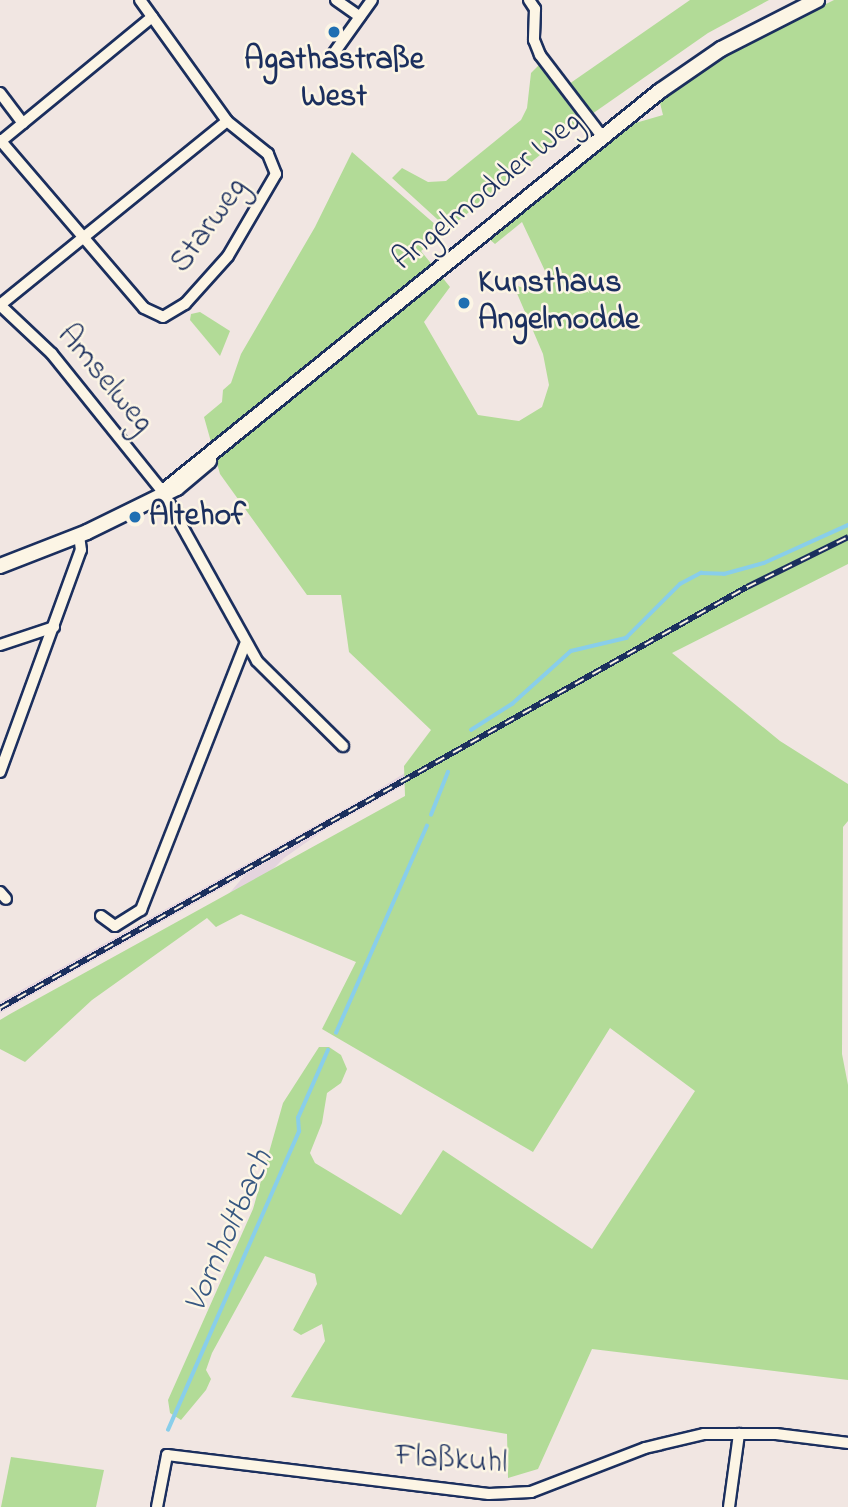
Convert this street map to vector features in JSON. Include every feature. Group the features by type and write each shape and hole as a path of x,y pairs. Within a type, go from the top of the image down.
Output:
{"street":[{"path":"140,0 227,121"},
{"path":"337,0 360,17"},
{"path":"334,53 372,0"},
{"path":"528,0 535,9 534,40 540,55 601,135"},
{"name":"Angelmodder Weg","path":"0,566 79,536 196,475 213,454 601,135 721,49 817,0"},
{"path":"82,240 0,141 152,17"},
{"path":"0,93 23,123"},
{"name":"Starweg","path":"0,305 227,121 268,154 276,174 228,256 185,304 163,317 153,315 82,240"},
{"name":"Amselweg","path":"0,305 52,354 163,492"},
{"path":"163,492 245,644 291,699 343,746"},
{"path":"0,772 81,550 79,536"},
{"path":"0,645 54,627"},
{"path":"101,916 115,926 141,910 245,644"},
{"path":"729,1507 739,1434"},
{"name":"Flaßkuhl","path":"157,1507 167,1455 489,1494 531,1492 671,1440 739,1434 848,1443"}],"shaded area":[{"path":"528,715 324,830 284,858 216,927 208,918 245,875 0,1013 0,1002 373,793 449,745"}],"green space":[{"path":"690,0 769,0 708,33 592,114 569,84"},
{"path":"834,0 848,0 848,564 672,653 780,741 848,784 848,821 843,827 842,1054 848,1085 848,1380 592,1349 538,1469 508,1478 507,1434 291,1397 325,1341 322,1324 301,1335 293,1330 317,1284 315,1274 265,1256 212,1353 206,1370 211,1379 206,1390 181,1420 170,1413 168,1400 253,1209 283,1103 319,1047 329,1047 341,1055 347,1069 341,1083 327,1093 322,1123 310,1153 315,1163 401,1215 443,1150 592,1249 695,1091 610,1028 533,1152 322,1029 356,962 241,914 216,927 207,918 92,1000 25,1062 0,1049 0,1020 405,796 404,766 431,730 349,652 341,595 307,595 220,474 204,417 222,402 223,390 231,383 241,354 315,227 352,152 444,232 421,251 450,287 424,322 478,415 519,421 542,407 549,385 543,354 513,284 528,290 545,290 546,273 522,222 495,244 488,238 632,124 663,115 660,103 714,60"},
{"path":"539,65 581,122 448,229 392,178 402,168 428,182 446,181 521,120 527,108 531,73"},
{"path":"200,312 230,331 220,356 190,320 191,314"},
{"path":"11,1457 104,1470 96,1507 1,1507"}],"waterway":[{"name":"Vornholtbach","path":"471,730 512,704 571,651 626,638 680,584 701,573 724,574 764,563 848,525"},
{"name":"Vornholtbach","path":"431,815 448,772"},
{"name":"Vornholtbach","path":"336,1033 427,826"},
{"name":"Vornholtbach","path":"168,1430 299,1132 298,1118 328,1050"}],"railway":[{"path":"0,1008 747,587 848,537"}],"place":[{"name":"Agathastraße West","path":"334,32"},
{"name":"Kunsthaus Angelmodde","path":"464,303"},
{"name":"Altehof","path":"135,517"}]}
